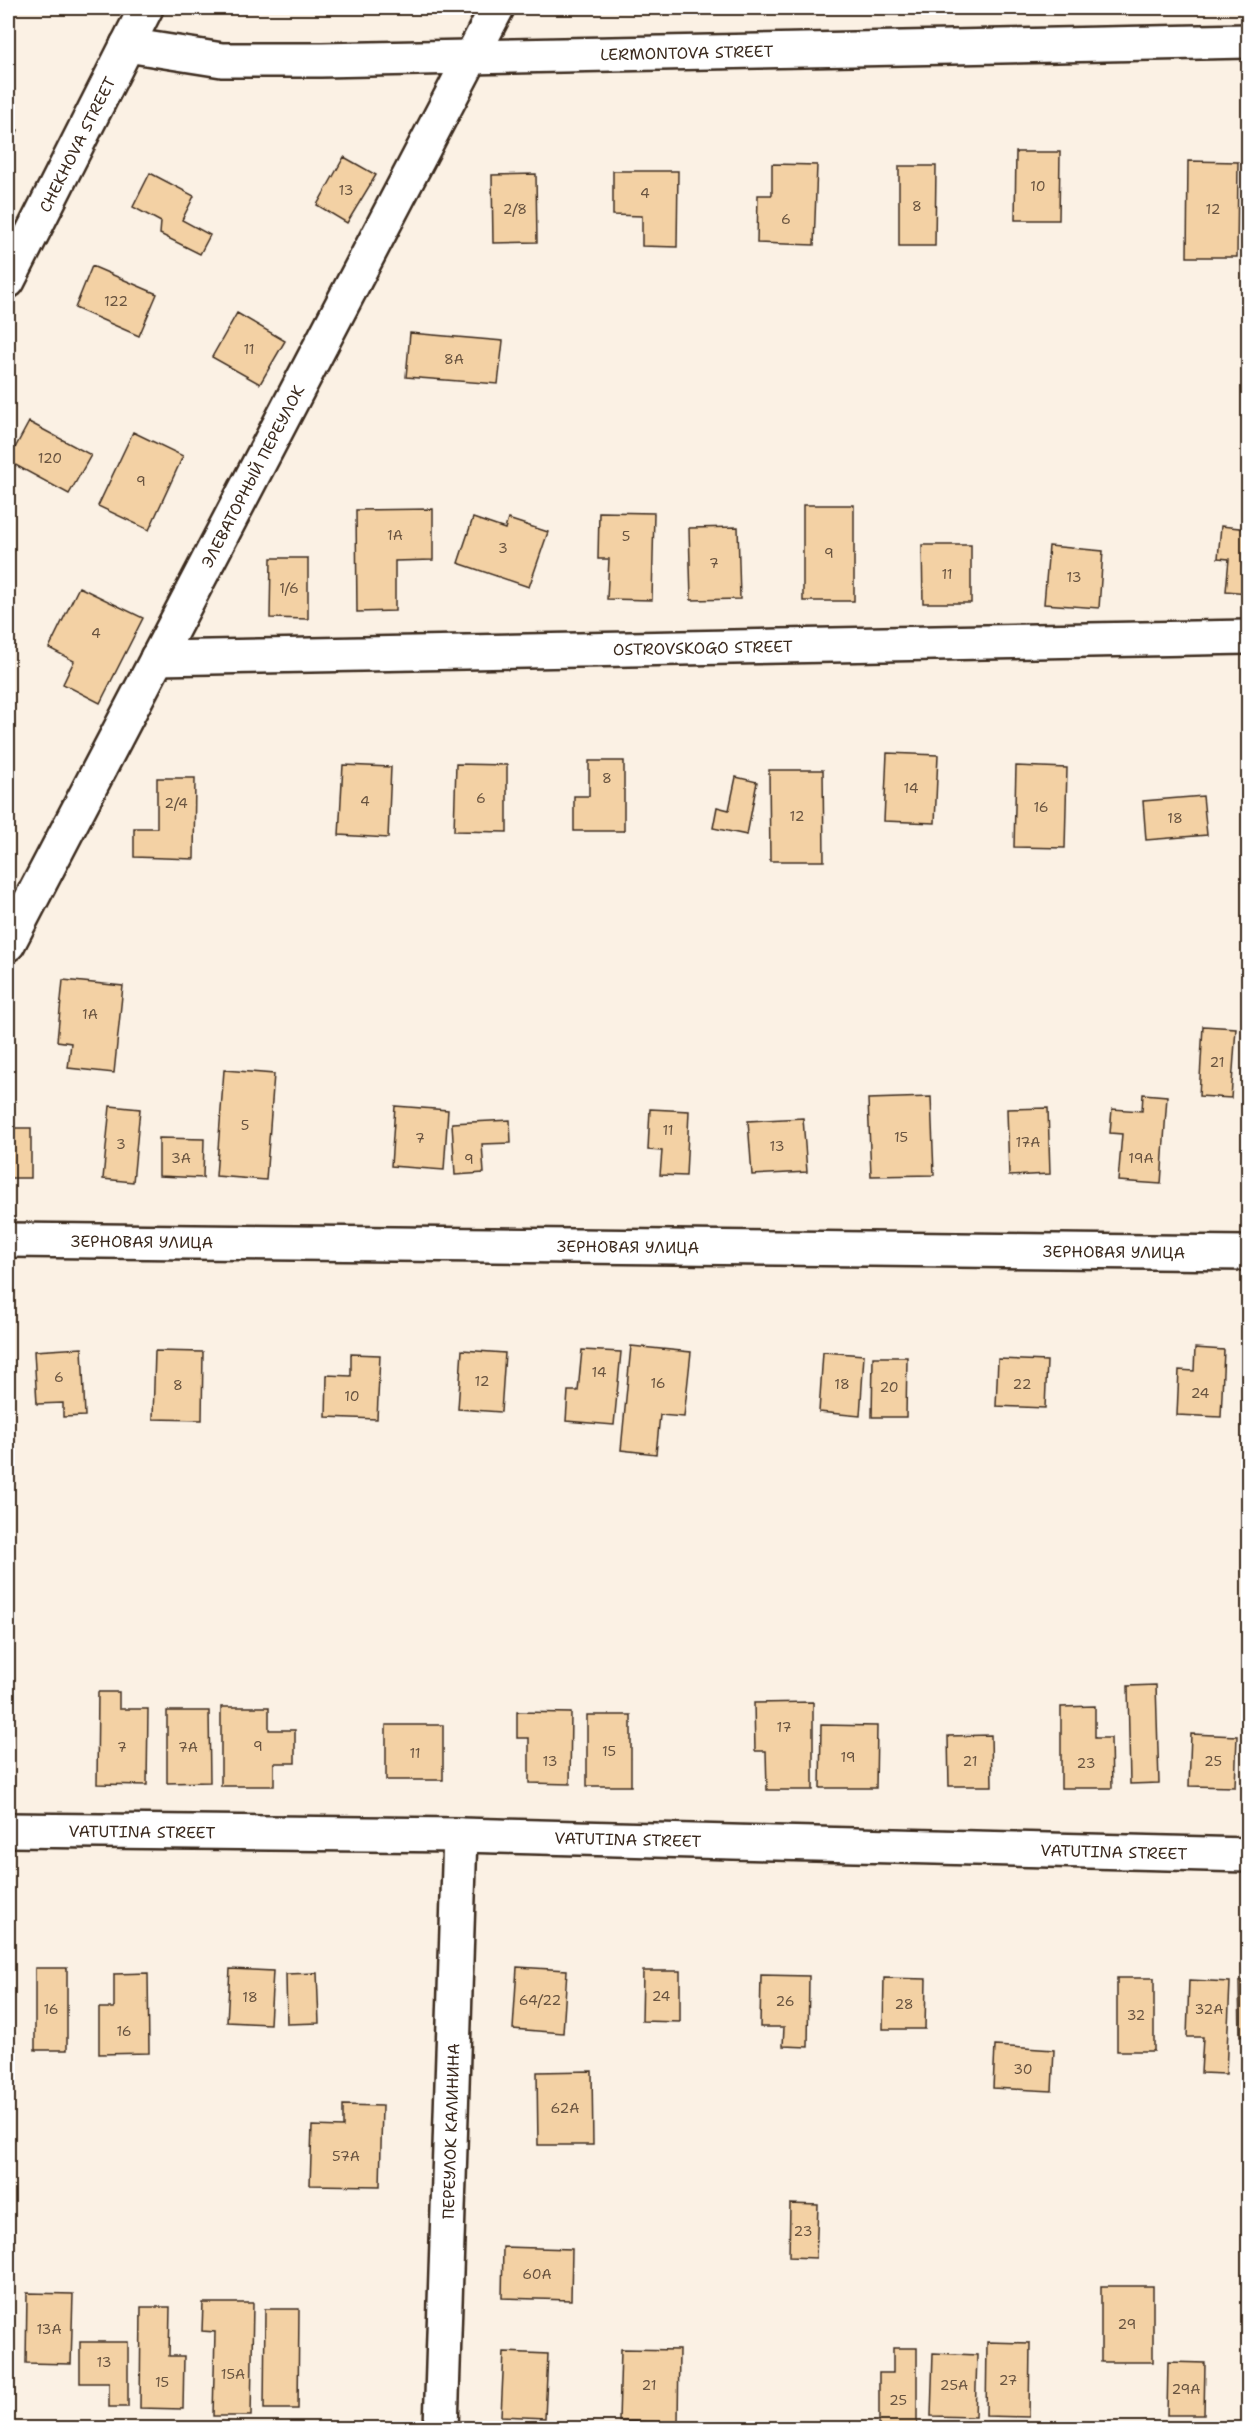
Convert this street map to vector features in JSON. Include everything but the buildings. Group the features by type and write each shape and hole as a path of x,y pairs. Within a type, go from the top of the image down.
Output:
{"street":[{"name":"CHEKHOVA STREET","path":"8,281 146,8"},
{"name":"ЭЛЕВАТОРНЫЙ ПЕРЕУЛОК","path":"8,944 497,8"},
{"name":"LERMONTOVA STREET","path":"126,45 222,60 1248,41"},
{"name":"OSTROVSKOGO STREET","path":"157,658 1248,637"},
{"name":"ЗЕРНОВАЯ УЛИЦА","path":"8,1240 1248,1253"},
{"name":"VATUTINA STREET","path":"8,1830 460,1835 1248,1855"},
{"name":"ПЕРЕУЛОК КАЛИНИНА","path":"441,2428 460,1835"}]}
